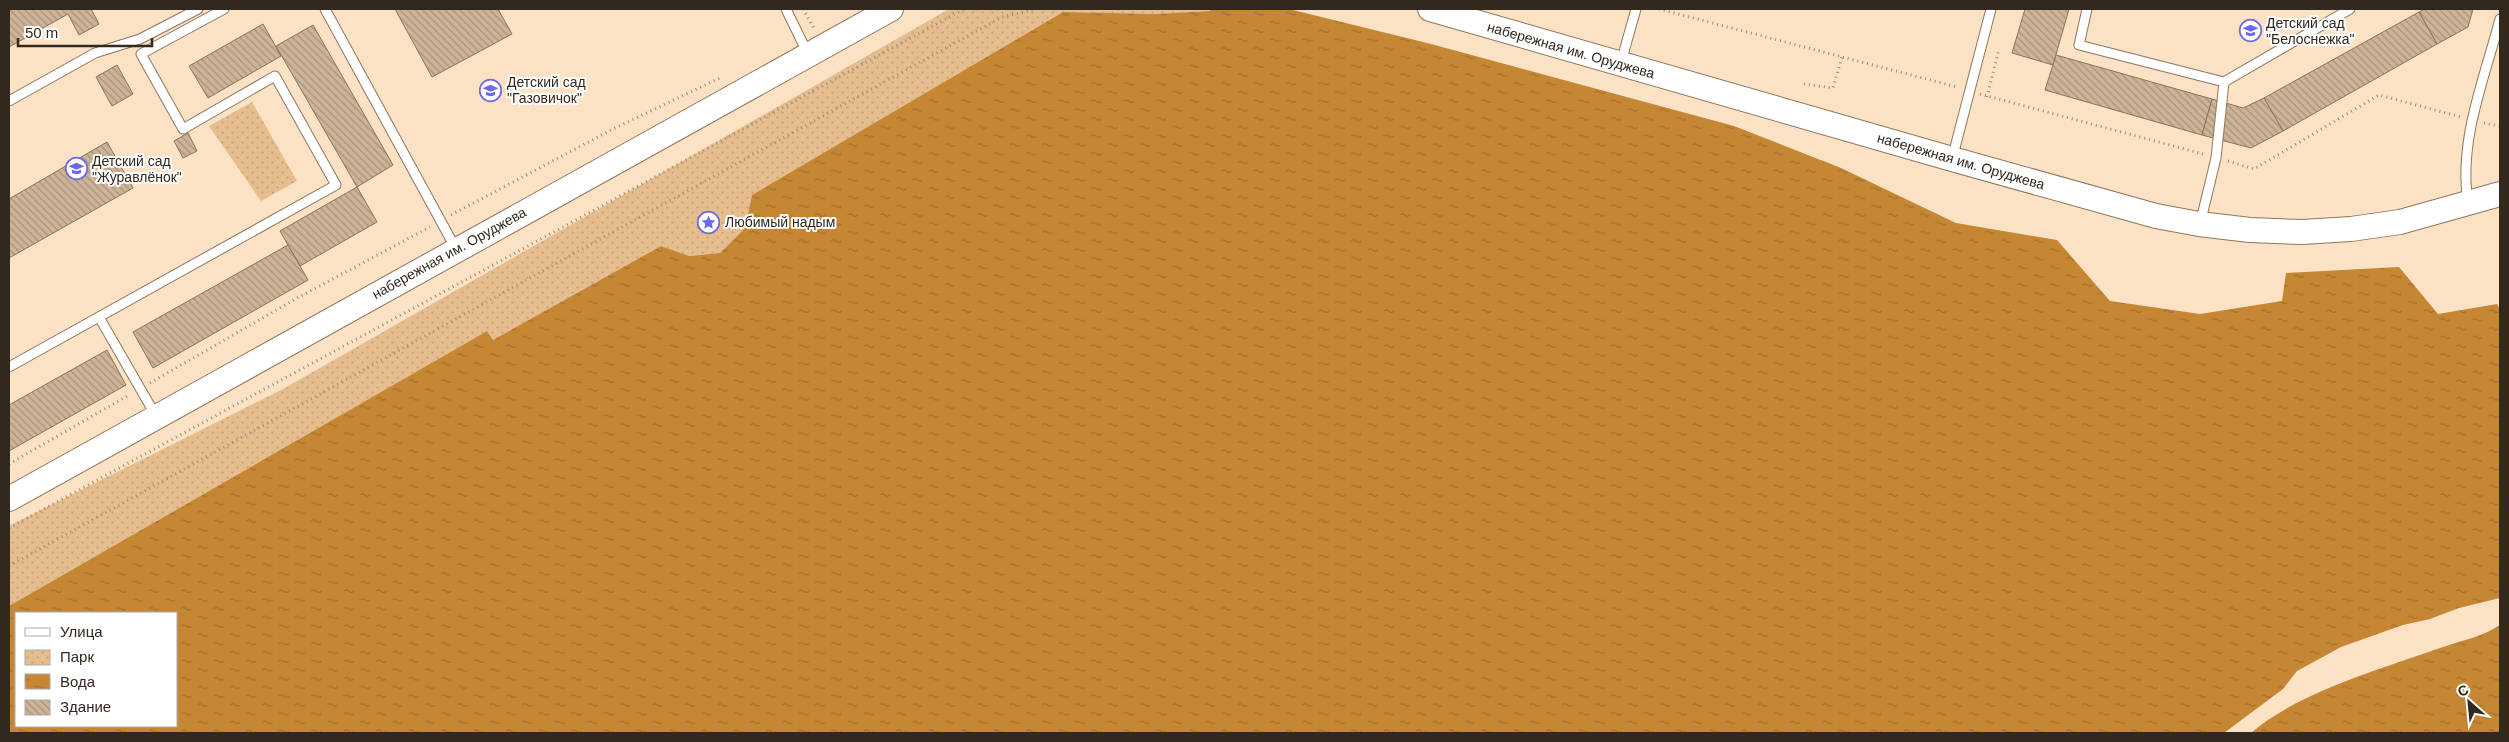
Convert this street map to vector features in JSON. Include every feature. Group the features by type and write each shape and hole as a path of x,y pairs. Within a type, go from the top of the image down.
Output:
{"street":[{"name":"набережная им. Оруджева","path":"9,499 456,249 804,47 891,9"},
{"name":"набережная им. Оруджева","path":"1430,9 1620,65 2156,216 2200,224 2250,230 2302,232 2350,229 2400,222 2500,194"}],"lane":[{"path":"9,100 95,53 140,39 198,9"},
{"path":"9,367 336,185 275,76 183,129 141,54 224,9"},
{"path":"325,9 456,249"},
{"path":"786,9 804,47"},
{"path":"1620,65 1636,9"},
{"path":"1952,159 1991,9"},
{"path":"2087,9 2080,45 2224,82 2350,9"},
{"path":"2468,202 2464,178 2466,149 2500,19"},
{"path":"2200,224 2216,158 2224,82"},
{"path":"99,317 156,416"}],"path":[{"path":"803,9 815,31"},
{"path":"9,528 964,9"},
{"path":"9,566 1002,17 1037,9"},
{"path":"1659,9 1970,91 2254,169 2379,95 2500,126"},
{"path":"804,47 815,31 823,27"},
{"path":"1987,97 2000,49"},
{"path":"1804,84 1833,88 1842,57"},
{"path":"9,464 298,297 613,129 729,74"}],"green space":[{"path":"949,9 1208,9 1210,11 1155,14 1063,12 752,195 745,228 720,253 688,256 661,246 493,340 487,331 9,606 9,526 283,389"},
{"path":"252,102 297,181 261,201 209,126"}],"water":[{"path":"1210,9 1289,9 1431,44 1734,126 1841,168 1956,223 2057,240 2110,301 2200,314 2282,301 2286,273 2399,267 2438,314 2497,304 2500,309 2500,598 2403,625 2341,647 2297,671 2283,689 2224,733 9,733 9,606 487,331 493,340 661,246 689,256 720,253 745,228 752,195 1063,12 1155,14 1210,11"},
{"path":"2500,625 2500,733 2251,733 2270,718 2317,693 2343,682 2480,635"}],"building":[{"path":"9,9 91,9 99,24 79,35 68,14 9,47"},
{"path":"395,9 498,9 512,34 432,77"},
{"path":"2025,9 2069,9 2053,65 2012,53"},
{"path":"2425,9 2473,9 2468,27 2437,44 2419,12"},
{"path":"2419,12 2437,44 2283,131 2264,98"},
{"path":"263,24 281,56 208,98 189,66"},
{"path":"313,25 393,165 357,187 276,46"},
{"path":"2056,55 2212,99 2202,135 2045,90"},
{"path":"117,65 133,94 112,106 96,77"},
{"path":"2264,98 2283,131 2251,148 2202,135 2212,99 2243,108"},
{"path":"188,133 197,151 183,158 174,141"},
{"path":"107,142 133,188 9,258 9,199"},
{"path":"357,187 377,222 300,266 280,231"},
{"path":"288,245 308,280 153,368 133,332"},
{"path":"107,350 126,385 9,451 9,405"}],"place":[{"name":"Детский сад \"Белоснежка\"","path":"2250,31"},
{"name":"Детский сад \"Газовичок\"","path":"491,90"},
{"name":"Детский сад \"Журавлёнок\"","path":"76,169"},
{"name":"Любимый надым","path":"709,222"}]}
